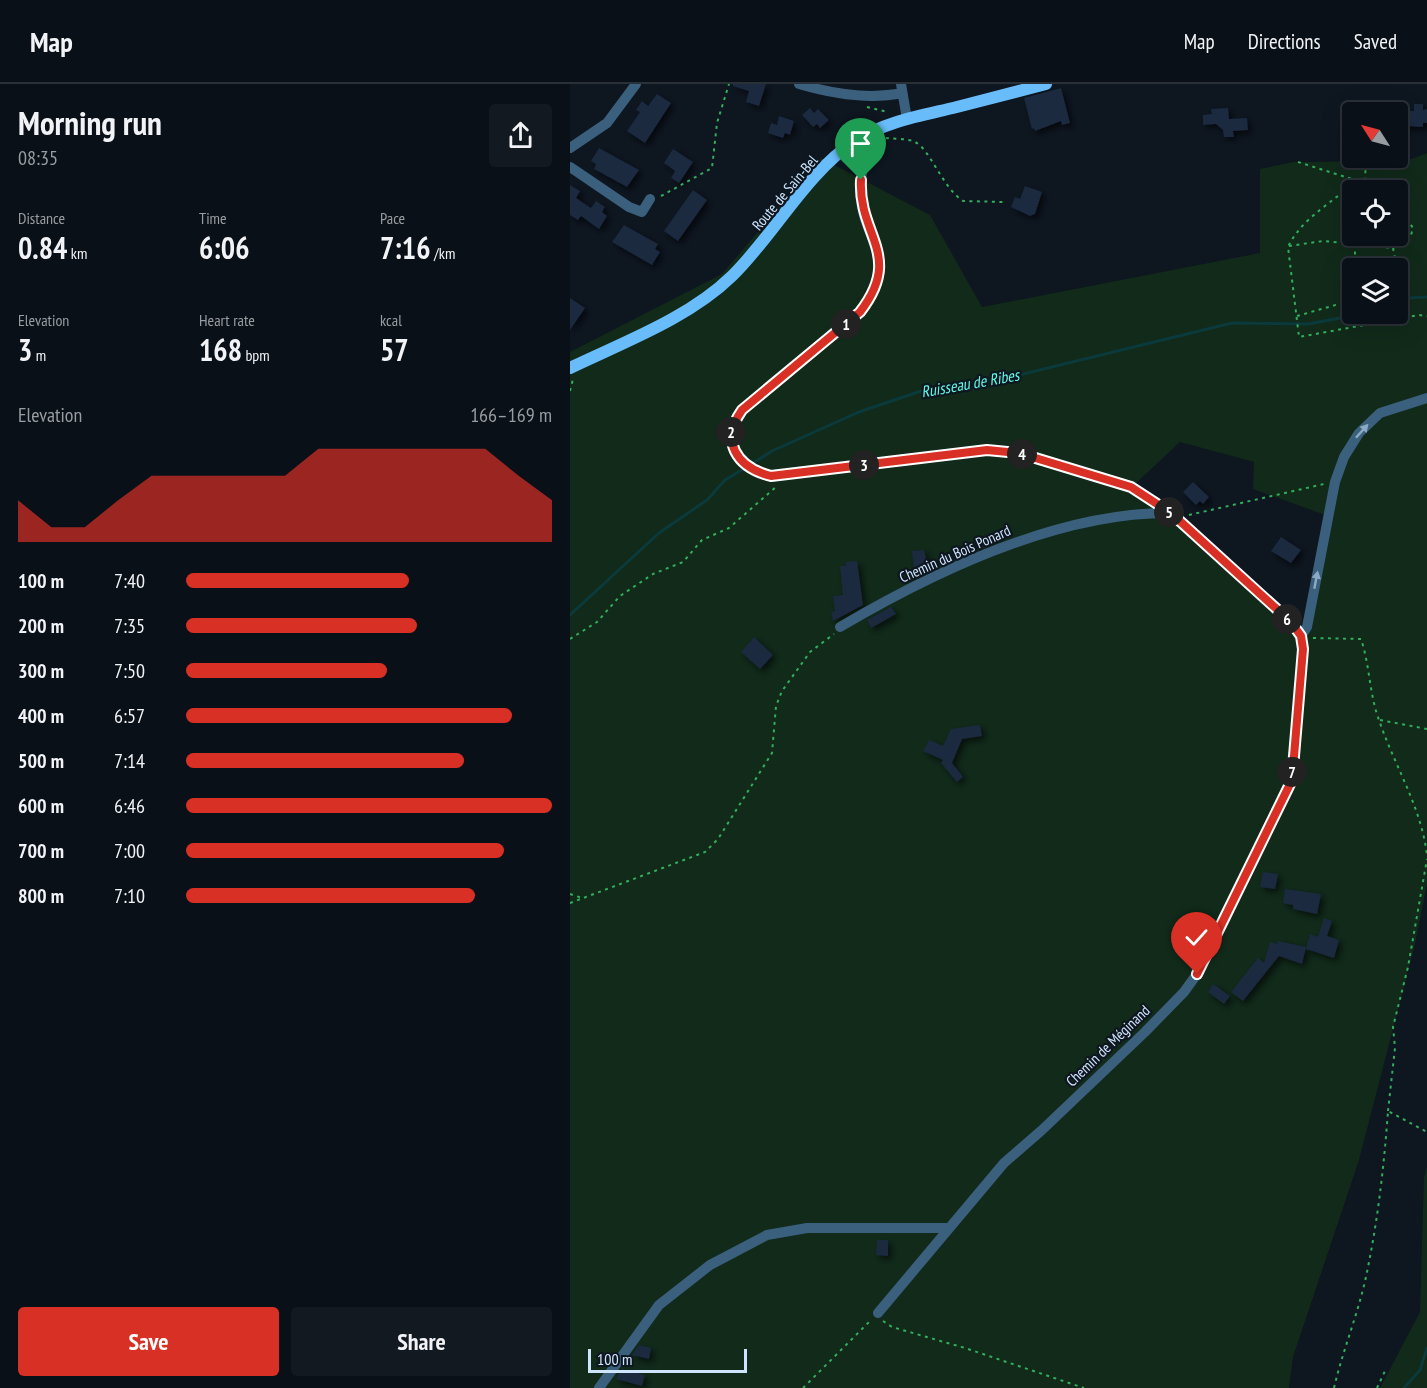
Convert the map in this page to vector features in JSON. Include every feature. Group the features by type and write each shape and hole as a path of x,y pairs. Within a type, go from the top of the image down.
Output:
{"main road":[{"name":"Route de Sain-Bel","path":"570,368 665,322 715,290 752,256 829,162 854,142 907,119 1046,84"}],"street":[{"path":"570,148 607,123 636,84"},
{"path":"800,84 827,92 846,89 884,97 901,88 907,119"},
{"path":"871,133 860,192 864,213 878,249 880,266 872,297 860,312 742,410 733,423 730,435 735,451 748,466 771,476 947,453 987,450 1019,453 1131,487 1171,513 1291,622 1301,636 1307,627 1335,482 1344,457 1359,433 1380,412 1427,398"},
{"path":"570,167 629,207 642,212 650,200"},
{"name":"Chemin du Bois Ponard","path":"840,627 901,594 1017,541 1109,517 1140,513 1171,513"},
{"name":"Chemin de Méginand","path":"878,1313 947,1228 1004,1163 1145,1032 1184,992 1197,974 1292,780 1303,649 1301,636"},
{"path":"599,1388 659,1305 710,1265 767,1235 807,1228 947,1228"}],"path":[{"path":"650,200 712,168 717,123 729,84"},
{"path":"871,133 882,138 914,142 921,146 945,184 963,201 1004,202"},
{"path":"1298,162 1355,180"},
{"path":"1342,195 1313,216 1293,235 1287,247 1299,338 1419,315 1427,316"},
{"path":"1408,220 1413,228 1408,237"},
{"path":"1287,247 1323,241 1342,242"},
{"path":"1378,246 1393,248 1396,246"},
{"path":"1393,248 1395,258"},
{"path":"1297,317 1342,303"},
{"path":"570,639 597,622 620,596 653,574 683,562 702,540 729,528 791,474"},
{"path":"1171,513 1192,515 1335,482"},
{"path":"570,903 705,852 718,839 772,753 776,706 782,691 810,652 826,642 840,627"},
{"path":"1301,636 1361,639 1369,663 1370,691 1379,720 1420,822 1427,857 1408,967 1393,1027 1395,1048 1382,1184 1367,1273 1352,1332 1334,1388"},
{"path":"1379,720 1427,729"},
{"path":"570,894 582,898"},
{"path":"1388,1111 1427,1131"},
{"path":"803,1388 878,1313 884,1323 892,1328 965,1348 1084,1388"},
{"path":"1377,1388 1385,1371"}],"green space":[{"path":"1427,153 1427,884 1415,944 1359,1160 1293,1357 1289,1388 570,1388 570,352 722,274 821,158 930,215 982,307 1260,253 1260,169 1293,162 1342,162 1342,168 1408,168 1408,160","holes":["1180,442 1254,462 1253,489 1328,516 1301,635 1171,513 1132,487"]},
{"path":"1427,1167 1427,1388 1380,1388 1420,1312 1424,1177"}],"building":[{"path":"733,84 766,84 759,106 746,102 749,91 733,86"},
{"path":"1061,88 1070,123 1062,125 1061,121 1035,131 1034,128 1032,129 1024,98"},
{"path":"657,94 671,103 645,143 627,131 640,112 636,110 642,101 648,106"},
{"path":"1414,104 1423,104 1423,110 1427,109 1427,123 1423,123 1423,127 1408,126 1408,111 1414,111"},
{"path":"810,108 814,113 818,109 829,120 820,128 817,124 813,127 802,115"},
{"path":"1228,108 1229,119 1247,118 1248,130 1233,131 1234,137 1224,137 1223,130 1216,124 1203,125 1203,115 1212,114 1211,109"},
{"path":"779,116 794,121 790,135 785,133 783,138 768,133 771,123 777,125"},
{"path":"599,148 639,170 627,187 594,169 596,164 591,161"},
{"path":"673,149 693,162 679,183 671,178 675,171 664,163"},
{"path":"570,185 580,191 576,198 591,208 596,201 605,207 602,212 607,216 599,229 581,216 578,220 570,215"},
{"path":"1025,186 1042,192 1035,214 1030,216 1011,207 1015,197 1020,199"},
{"path":"693,190 707,200 678,241 664,231"},
{"path":"624,225 658,244 655,249 660,252 652,265 612,242"},
{"path":"570,298 585,308 570,330"},
{"path":"1193,482 1209,497 1203,504 1200,501 1196,505 1183,492"},
{"path":"1281,537 1301,550 1291,563 1271,551"},
{"path":"924,550 928,568 914,570 912,551"},
{"path":"857,561 863,605 833,621 831,612 835,611 833,596 843,595 840,566 846,566 846,562"},
{"path":"891,607 896,614 871,628 867,620"},
{"path":"754,637 773,655 760,669 741,652"},
{"path":"980,725 982,736 962,739 952,763 963,777 957,782 941,763 943,760 923,751 929,740 943,746 951,729"},
{"path":"1263,872 1278,874 1275,889 1260,887"},
{"path":"1285,889 1321,894 1317,914 1293,909 1293,905 1283,903"},
{"path":"1324,918 1332,921 1327,936 1339,940 1334,958 1306,949 1310,934 1318,937"},
{"path":"1278,941 1306,947 1302,964 1279,956 1243,1001 1231,992 1258,958 1264,963 1270,942 1277,944"},
{"path":"1213,984 1230,996 1224,1004 1208,992"},
{"path":"877,1240 888,1240 888,1256 876,1255"},
{"path":"639,1345 651,1348 649,1359 632,1355"},
{"path":"622,1369 645,1375 642,1386 616,1379"}],"waterway":[{"name":"Ruisseau de Ribes","path":"1408,298 1427,297"},
{"name":"Ruisseau de Ribes","path":"750,465 772,451 859,412 927,389 1007,378 1232,323 1308,324 1342,318"},
{"name":"Ruisseau de Ribes","path":"570,615 659,533 707,500 725,480 745,468"},
{"path":"1404,1388 1420,1370 1427,1348"}],"route":[{"path":"861,180 861,202 878,249 880,266 878,281 872,297 860,312 742,410 733,423 730,435 735,451 743,462 752,470 771,476 947,453 987,450 1019,453 1108,479 1131,487 1171,513 1291,622 1301,636 1303,649 1292,780 1197,974"}]}
